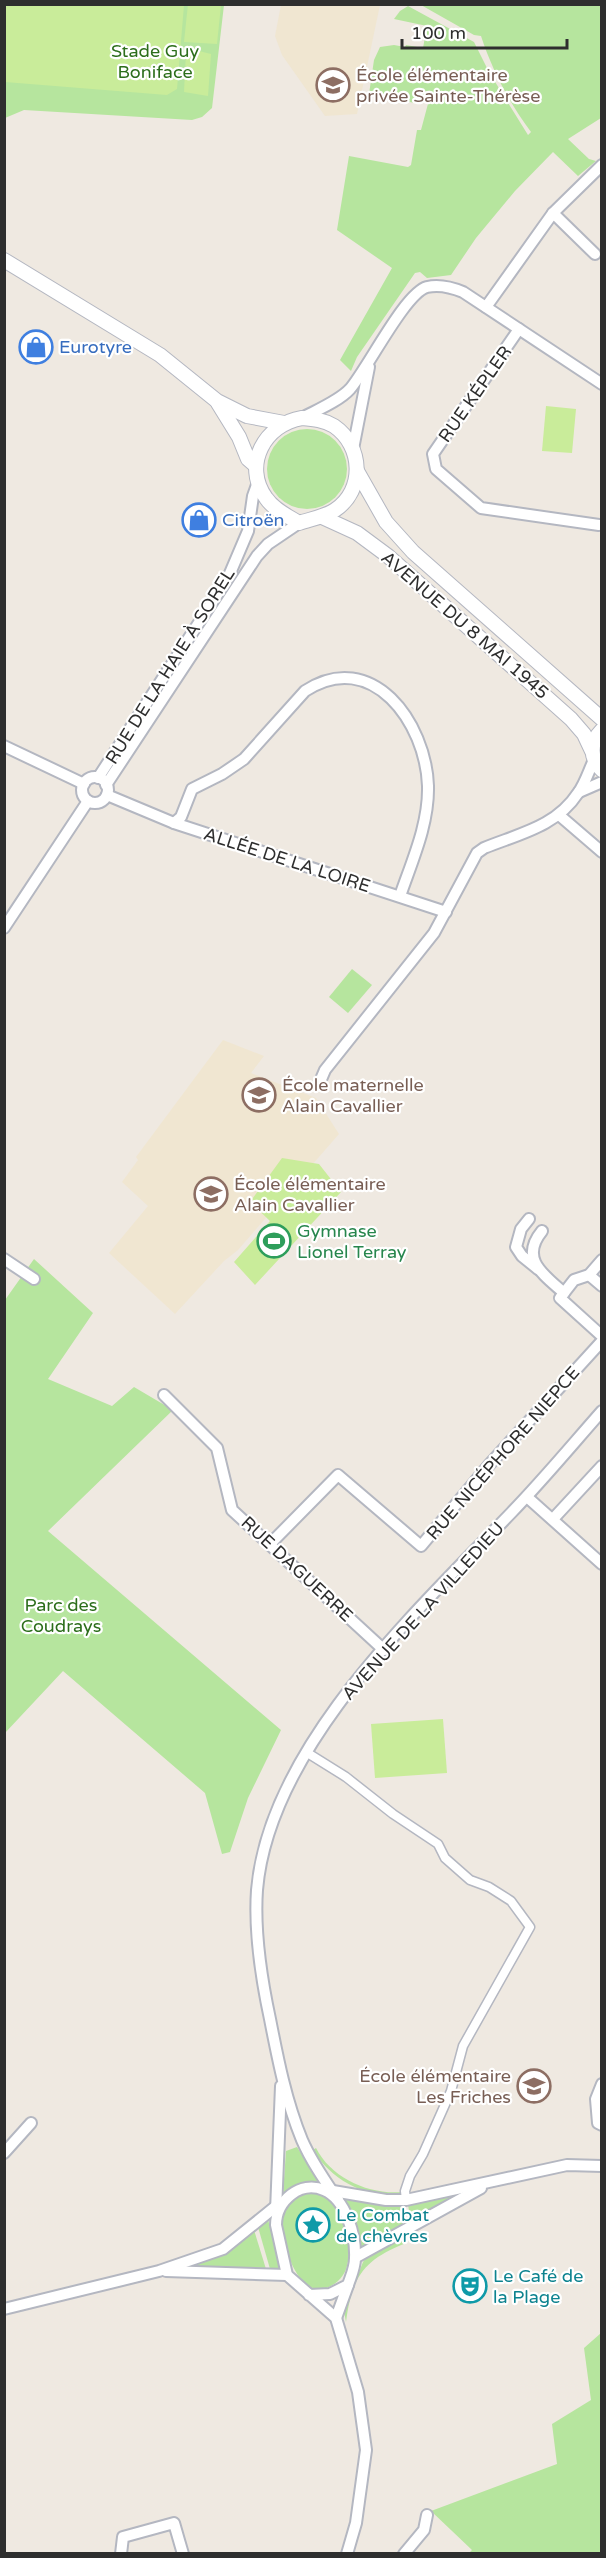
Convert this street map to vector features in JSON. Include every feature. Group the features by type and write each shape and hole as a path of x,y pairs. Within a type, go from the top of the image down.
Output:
{"street":[{"path":"486,307 553,213 602,165"},
{"path":"553,213 595,254"},
{"path":"4,260 160,355 217,401 247,416 284,423"},
{"path":"371,360 353,448 357,471 354,486 346,500 335,510 322,517 299,523 276,508 266,498 258,482 256,466 264,441 273,430 284,423 302,418 348,391 371,360 409,299 425,288 443,286 453,288 486,307 602,384"},
{"name":"RUE KÉPLER","path":"519,329 433,454 436,469 481,508 599,525"},
{"path":"217,401 239,437 248,459 256,466"},
{"path":"302,418 318,419 333,425 345,435 353,448"},
{"name":"AVENUE DU 8 MAI 1945","path":"357,471 374,504 400,539 602,719"},
{"name":"RUE DE LA HAIE À SOREL","path":"104,786 228,578 248,531 253,496 258,482"},
{"name":"AVENUE DU 8 MAI 1945","path":"322,517 357,533 388,556 571,719 584,734 596,760"},
{"name":"RUE DE LA HAIE À SOREL","path":"104,786 257,556 268,544 299,523"},
{"path":"174,823 181,817 192,789 222,774 244,759 305,691 317,684 341,676 366,681 387,693 409,720 424,754 428,787 423,827 400,896"},
{"path":"319,1084 325,1070 434,933 477,853 484,848 538,828 559,815 579,792 596,760 593,742 602,730"},
{"path":"4,746 84,784"},
{"path":"90,779 104,786 100,802 88,801 82,792 84,784 90,779"},
{"path":"579,792 602,782"},
{"name":"ALLÉE DE LA LOIRE","path":"104,786 174,823 446,912"},
{"path":"4,928 88,801"},
{"path":"559,815 602,852"},
{"path":"529,1220 521,1229 516,1247 522,1256 564,1293"},
{"path":"538,1270 534,1262 533,1251 536,1239 542,1231"},
{"path":"4,1259 34,1279"},
{"path":"602,1260 589,1275 574,1281 560,1298 602,1336"},
{"path":"589,1275 602,1286"},
{"name":"RUE NICÉPHORE NIEPCE","path":"271,1543 338,1475 421,1546 489,1465 602,1341"},
{"name":"RUE DAGUERRE","path":"164,1395 217,1448 232,1510 271,1543 384,1650"},
{"name":"AVENUE DE LA VILLEDIEU","path":"331,2193 303,2142 281,2076 260,1970 258,1888 281,1798 306,1752 328,1720 384,1650 527,1497 602,1411"},
{"path":"553,1520 602,1466"},
{"path":"527,1497 602,1564"},
{"path":"306,1752 346,1777 393,1814 438,1844 445,1858 470,1880 489,1887 511,1901 530,1927 463,2046 451,2091 423,2154 410,2176 405,2191 406,2200"},
{"name":"AVENUE DE LA VILLEDIEU","path":"278,2208 281,2076"},
{"path":"602,2084 596,2099 598,2123 602,2125"},
{"path":"4,2153 32,2123"},
{"path":"4,2309 159,2271 223,2249 278,2208 291,2194 307,2188 386,2200 406,2200 567,2165 602,2166"},
{"path":"356,2257 490,2182"},
{"path":"331,2193 352,2236 356,2257 336,2318"},
{"path":"278,2208 287,2275 336,2318 357,2392 366,2450 356,2523 347,2553"},
{"path":"159,2271 287,2275"},
{"path":"309,2295 330,2294 348,2285"},
{"path":"404,2553 424,2530 426,2515"},
{"path":"121,2553 123,2537 174,2523 183,2553"}],"shaded area":[{"name":"École élémentaire privée Sainte-Thérèse","path":"281,5 380,5 357,114 325,116 282,55 275,36"},
{"name":"École élémentaire Alain Cavallier","path":"223,1040 264,1056 251,1073 316,1098 339,1134 238,1250 224,1261 175,1314 109,1253 148,1206 122,1182 138,1160 136,1157"}],"green space":[{"path":"188,4 221,5 217,44 184,42"},
{"name":"Stade Guy Boniface","path":"4,5 184,5 177,89 167,95 5,82"},
{"name":"Stade Guy Boniface","path":"5,5 224,5 212,108 202,117 192,120 24,110 5,118"},
{"path":"421,5 601,5 601,118 568,139 589,159 596,161 578,176 553,152 515,191 476,238 451,275 427,278 420,272 415,273 357,357 351,371 340,360 392,268 337,230 349,156 408,167 411,165 417,130 421,130 429,100 421,98 420,104 369,94 374,60 380,47 394,45 405,47 406,45 423,48 427,26 394,19 400,11 408,6 474,42 489,72 528,135 531,132 502,86 481,36 474,35"},
{"path":"195,50 211,54 208,96 184,92 186,52"},
{"path":"546,406 576,409 572,453 542,451"},
{"path":"307,429 322,432 335,441 344,454 347,469 344,484 335,497 322,506 307,509 292,506 279,497 270,484 267,469 270,454 279,441 292,432"},
{"path":"352,969 372,985 348,1013 329,997"},
{"name":"Gymnase Lionel Terray","path":"282,1158 319,1164 341,1192 255,1285 234,1262 270,1221 250,1202"},
{"name":"Parc des Coudrays","path":"34,1259 93,1313 48,1379 112,1406 134,1387 173,1410 48,1531 281,1730 248,1798 230,1852 222,1854 205,1793 63,1671 5,1733 5,1300"},
{"path":"443,1719 447,1773 375,1778 371,1724"},
{"path":"297,2147 320,2184 298,2185 283,2194 286,2151"},
{"path":"316,2148 331,2168 341,2176 377,2191 402,2192 402,2196 376,2194 340,2179 321,2161 313,2150"},
{"path":"471,2189 411,2221 408,2205"},
{"path":"313,2192 326,2197 338,2211 346,2231 349,2254 344,2274 338,2281 320,2289 312,2288 299,2277 290,2260 282,2231 286,2204 301,2194"},
{"path":"344,2199 403,2205 406,2223 360,2249 351,2214"},
{"path":"268,2219 280,2269 270,2269 258,2227"},
{"path":"254,2230 266,2269 213,2269 183,2266"},
{"path":"397,2239 406,2243 379,2256 362,2272 352,2293 346,2322 344,2311 363,2262 368,2255"},
{"path":"601,2333 601,2553 469,2553 472,2550 431,2511 557,2464 552,2424 591,2400 584,2348"}],"place":[{"name":"École élémentaire privée Sainte-Thérèse","path":"333,85"},
{"name":"Eurotyre","path":"36,347"},
{"name":"Citroën","path":"199,520"},
{"name":"École maternelle Alain Cavallier","path":"259,1095"},
{"name":"École élémentaire Alain Cavallier","path":"211,1194"},
{"name":"Gymnase Lionel Terray","path":"274,1241"},
{"name":"École élémentaire Les Friches","path":"534,2086"},
{"name":"Le Combat de chèvres","path":"313,2225"},
{"name":"Le Café de la Plage","path":"470,2286"}]}
